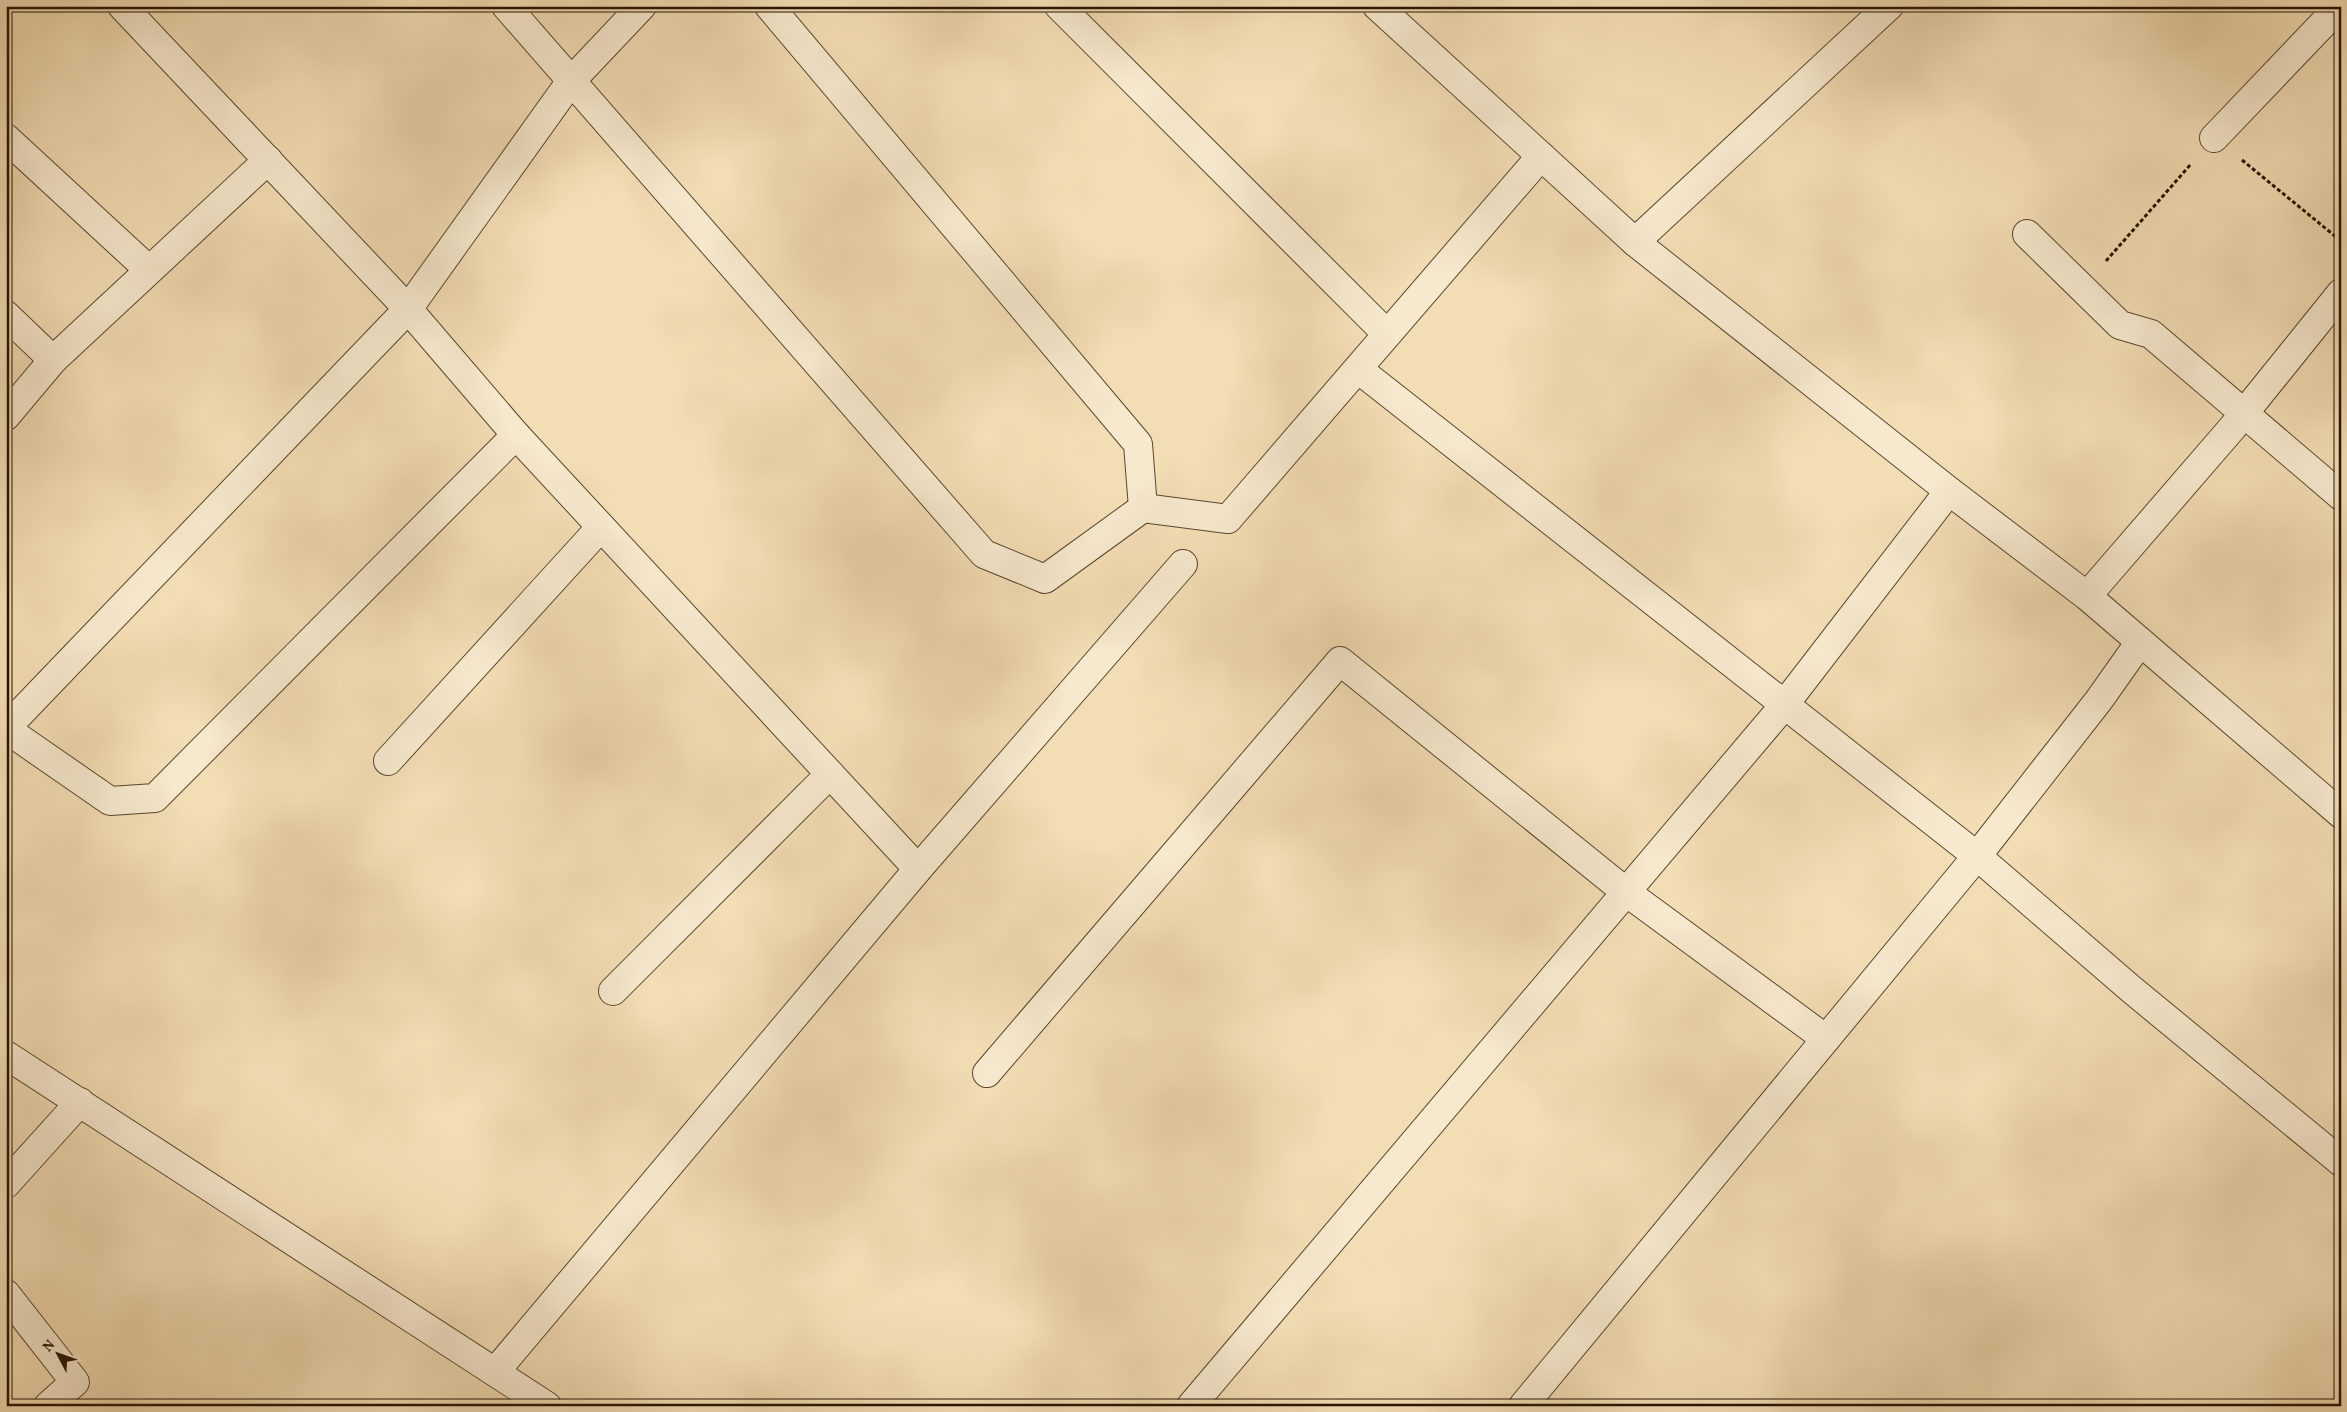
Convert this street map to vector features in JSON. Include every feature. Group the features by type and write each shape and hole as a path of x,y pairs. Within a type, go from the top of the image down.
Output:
{"street":[{"path":"122,6 408,309 516,435 918,869"},
{"path":"506,6 984,554 1045,579 1143,508 1228,520 1541,156"},
{"path":"516,435 155,798 110,801 6,729 408,309 570,81 642,6"},
{"path":"769,6 1138,444 1143,508"},
{"path":"1059,6 1387,334"},
{"path":"1377,6 1635,242 1948,491 2087,596 2341,814"},
{"path":"1635,242 1888,6"},
{"path":"2214,138 2340,6"},
{"path":"6,138 149,270"},
{"path":"6,416 53,360 268,160"},
{"path":"2027,234 2120,325 2151,334 2341,496"},
{"path":"2087,596 2244,412 2341,293"},
{"path":"6,315 53,360"},
{"path":"1358,369 1977,856 2131,989 2341,1162"},
{"path":"1191,1406 1784,704 1948,491"},
{"path":"388,761 601,527"},
{"path":"495,1372 918,869 1183,564"},
{"path":"1522,1406 1977,856 2099,700 2140,642"},
{"path":"987,1073 1340,661 1626,892 1826,1039"},
{"path":"613,991 830,774"},
{"path":"6,1055 547,1406"},
{"path":"6,1184 80,1102"},
{"path":"6,1294 75,1382 48,1406"}],"path":[{"path":"2082,288 2214,138 2341,241"}]}
